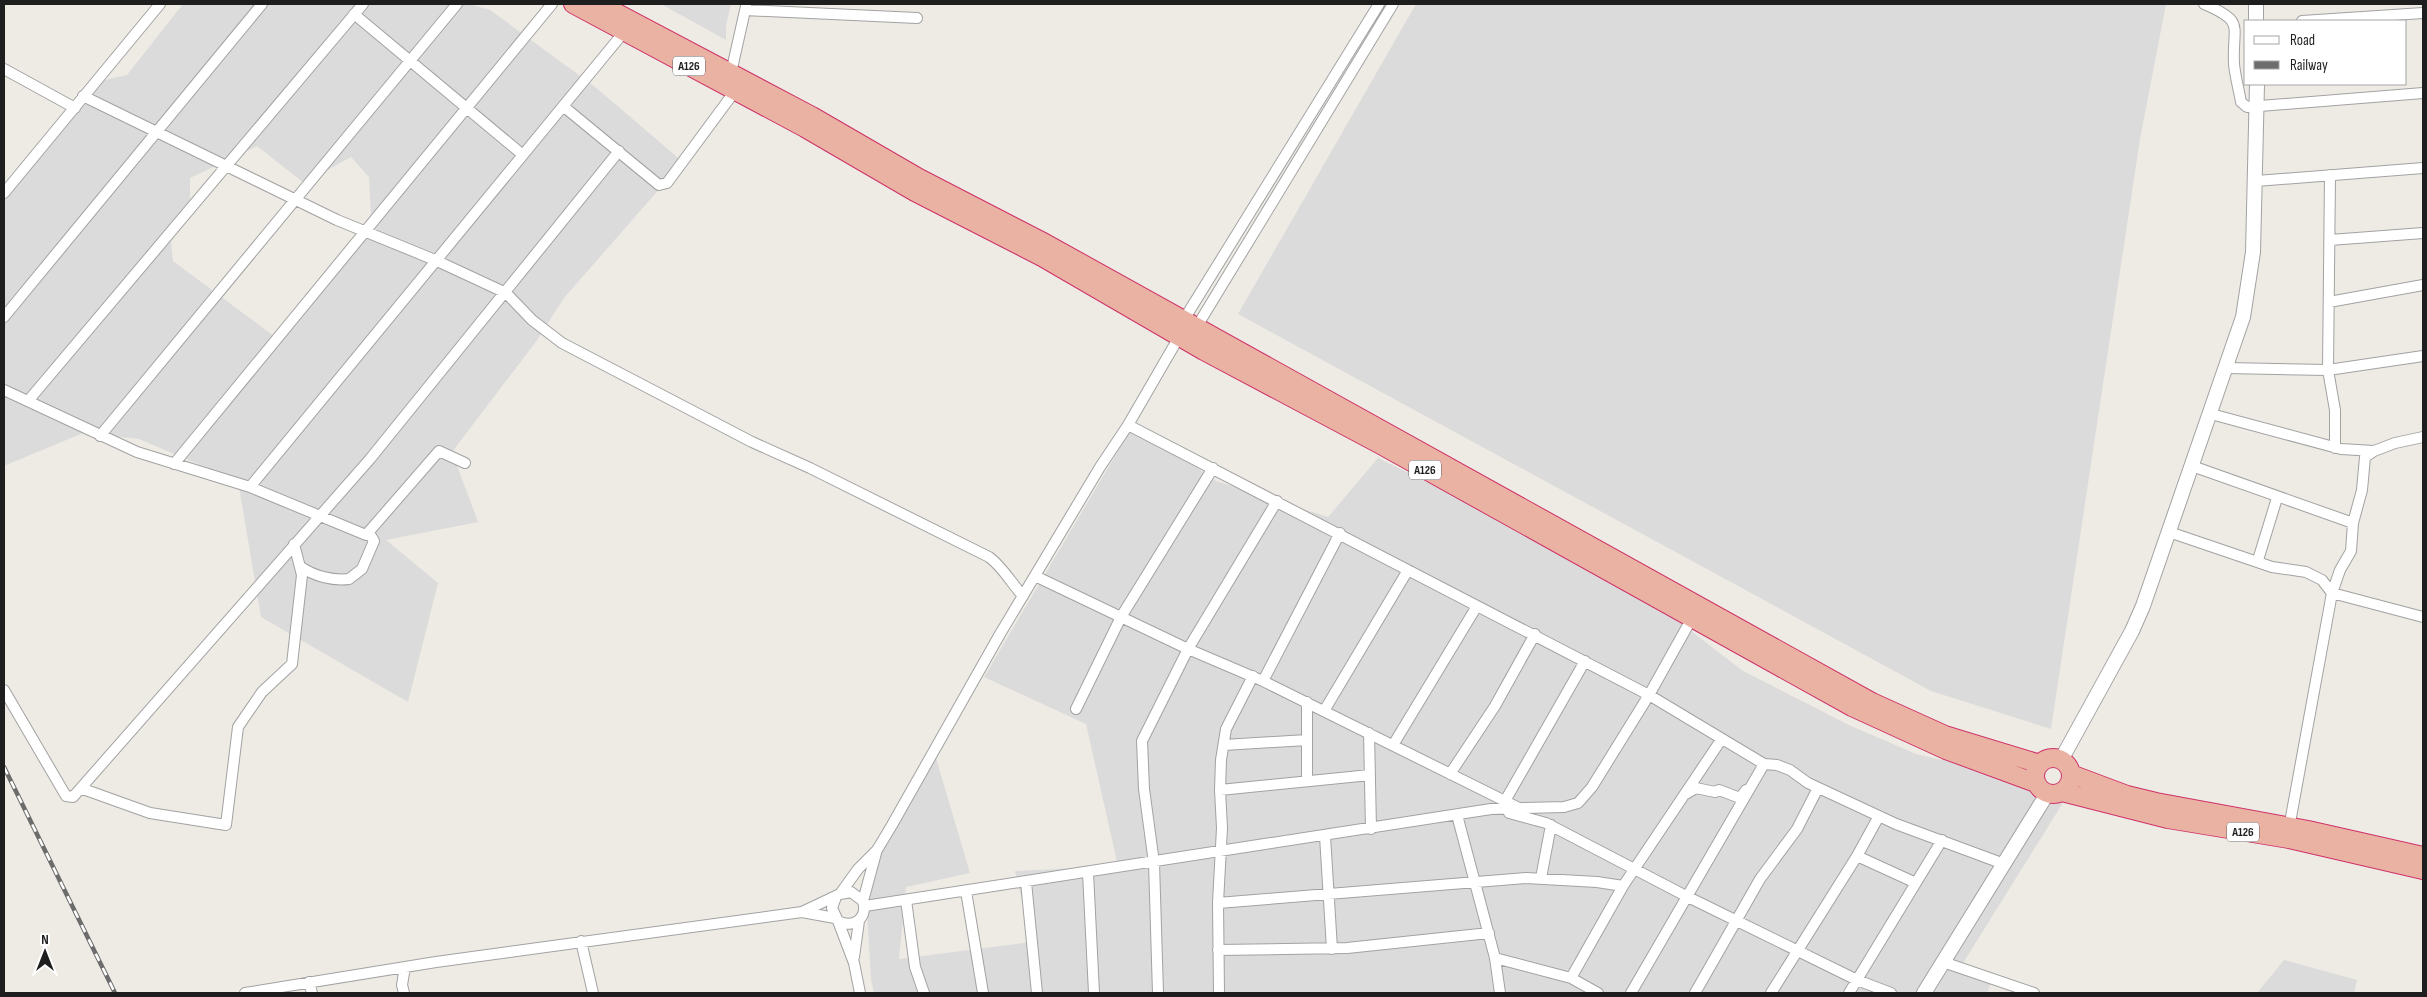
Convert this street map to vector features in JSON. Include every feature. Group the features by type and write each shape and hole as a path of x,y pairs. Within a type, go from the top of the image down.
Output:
{"highway":[{"name":"A126","path":"573,4 735,91 808,122"},
{"name":"A126","path":"600,4 731,73 826,133 919,178 1045,243 1381,446 1885,723 1946,750 2049,790 2168,819 2289,839 2423,870"},
{"name":"A126","path":"1186,329 1872,702 1945,735 2040,764 2050,758 2061,760"},
{"path":"2040,764 2035,773 2049,790 2070,784 2071,774 2067,765 2061,760"},
{"name":"A126","path":"2071,774 2127,795 2156,802 2308,830 2423,856"}],"street":[{"path":"4,193 160,4"},
{"path":"4,316 262,4"},
{"path":"28,401 363,4"},
{"path":"100,436 457,4"},
{"path":"174,464 552,4"},
{"path":"860,993 854,963 832,908 838,896 858,869 877,850 1023,596 1186,329 1380,4"},
{"path":"1186,329 1394,4"},
{"path":"2204,4 2227,14 2236,30 2234,64 2241,102 2247,106 2423,93"},
{"path":"2256,4 2256,20"},
{"path":"731,73 746,7 918,18"},
{"path":"2317,20 2423,13"},
{"path":"354,14 523,155"},
{"path":"250,487 624,32"},
{"path":"4,69 75,108"},
{"path":"2061,760 2132,631 2169,532 2244,317 2252,252 2258,85"},
{"path":"563,106 659,185 667,183 735,91"},
{"path":"83,96 296,200 506,293 532,320 562,343 752,442 810,468 989,557 997,562 1007,579 1023,596"},
{"path":"4,690 66,796 74,797 83,789 320,514 370,459 619,151"},
{"path":"2256,181 2423,168"},
{"path":"2330,175 2328,370 2335,410 2335,448"},
{"path":"2330,240 2423,233"},
{"path":"2329,302 2423,285"},
{"path":"2226,368 2328,370 2423,356"},
{"path":"4,390 137,452 250,487 320,514 360,534 366,535 439,451 465,463"},
{"path":"2211,414 2335,448 2374,451"},
{"path":"1128,425 1340,533 1477,606 1535,634 1649,695 1720,740 1746,752 1764,764 1777,765 1790,770 1797,777 1818,788 1879,816 2004,864"},
{"path":"2289,828 2332,593 2340,570 2350,551 2353,523 2362,490 2365,457 2374,451 2396,443 2423,437"},
{"path":"2192,466 2277,498 2353,523"},
{"path":"1076,709 1121,617 1213,468"},
{"path":"2258,560 2277,498"},
{"path":"1158,993 1154,863 1144,789 1142,742 1188,649 1277,501"},
{"path":"301,567 309,572 326,577 349,579 362,569 374,540 369,532"},
{"path":"2169,532 2258,560 2272,567 2306,572 2322,580 2332,593 2423,617"},
{"path":"1263,680 1340,533"},
{"path":"83,789 150,813 226,825 238,727 262,692 292,664 302,574 294,544"},
{"path":"1324,711 1408,570"},
{"path":"1035,576 1188,649 1263,680 1519,809"},
{"path":"1393,745 1477,606"},
{"path":"245,993 405,966 802,912 851,892 864,904 906,900 1491,810 1564,807 1578,803 1592,787 1649,695 1692,618"},
{"path":"1450,774 1495,706 1535,634"},
{"path":"1505,801 1585,661"},
{"path":"1219,993 1218,903 1222,828 1220,790 1224,745 1226,729 1235,707 1253,676"},
{"path":"1306,780 1307,702"},
{"path":"1369,733 1371,828"},
{"path":"1224,745 1307,740"},
{"path":"1571,978 1633,870 1720,740"},
{"path":"1682,796 1696,788 1715,792 1719,790 1740,798 1764,764"},
{"path":"1631,993 1764,764"},
{"path":"1220,790 1370,775"},
{"path":"1695,993 1760,879 1798,829 1818,788"},
{"path":"1924,993 2049,790"},
{"path":"1491,810 1551,825 1633,870 1735,921 1857,980 1891,993"},
{"path":"1458,815 1495,958 1500,993"},
{"path":"1771,993 1857,856 1879,816"},
{"path":"1541,878 1551,825"},
{"path":"1325,836 1332,949"},
{"path":"1849,993 1942,840"},
{"path":"854,963 859,921 862,917 877,850"},
{"path":"1857,856 1916,883"},
{"path":"1088,873 1094,993"},
{"path":"1218,903 1541,878 1623,886"},
{"path":"1026,882 1037,993"},
{"path":"966,891 983,993"},
{"path":"906,900 915,966 924,993"},
{"path":"802,912 837,919 848,924 859,921"},
{"path":"1218,950 1332,949 1489,933"},
{"path":"582,941 593,993"},
{"path":"1495,958 1571,978 1598,993"},
{"path":"1944,962 2034,993"},
{"path":"404,993 402,985 405,966"},
{"path":"309,982 312,993"}],"shaded area":[{"path":"183,4 469,4 490,10 594,86 683,162 564,298 535,343 452,452 478,522 386,540 438,583 408,702 261,617 238,481 139,439 83,433 4,466 4,200 96,82 127,75","holes":["257,146 304,183 351,157 369,177 371,214 355,240 275,337 173,261 170,232 190,207 190,178"]},
{"path":"661,4 731,4 726,25 726,40"},
{"path":"1416,4 2166,4 2140,139 2051,729 1931,691 1238,314"},
{"path":"1134,424 1216,481 1328,517 1378,458 1548,541 1635,588 1743,671 1851,726 1916,754 1967,766 2066,798 1963,963 1993,978 1987,993 874,993 871,979 865,878 936,758 970,873 906,887 899,959 1032,942 1015,871 1118,866 1086,724 984,677"},
{"path":"2284,960 2357,980 2354,993 2257,993"}],"railway":[{"path":"4,767 115,993"}]}
